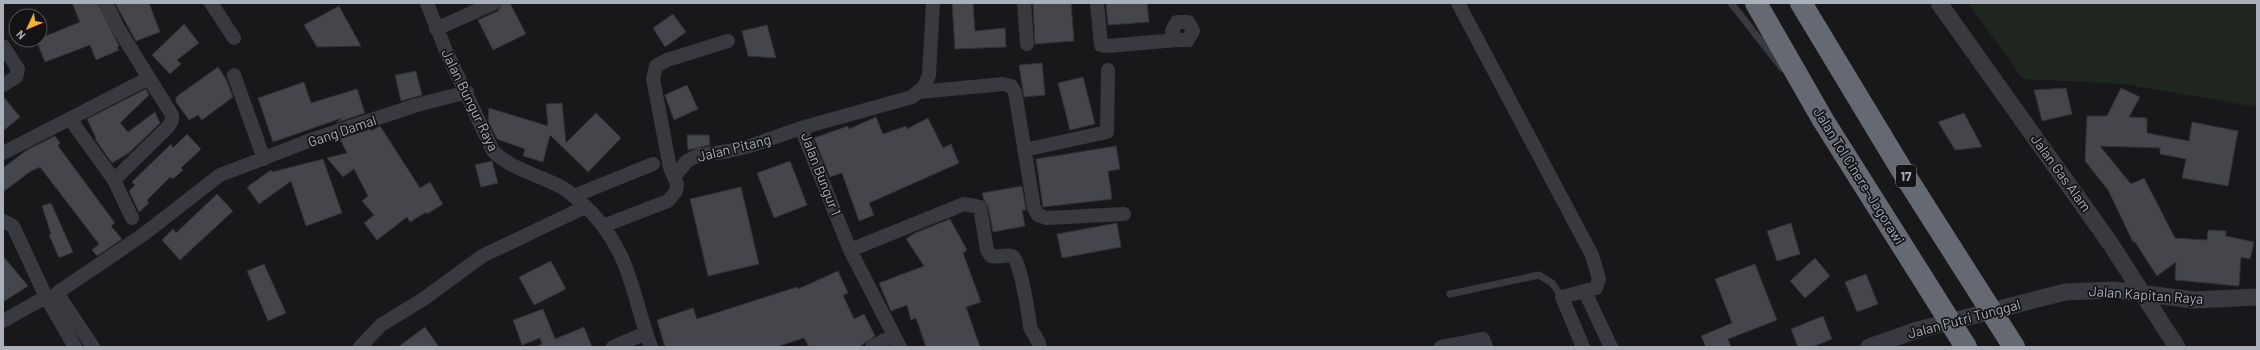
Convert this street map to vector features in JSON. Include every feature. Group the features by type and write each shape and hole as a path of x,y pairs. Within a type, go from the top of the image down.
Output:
{"highway":[{"name":"Jalan Tol Cinere–Jagorawi","path":"1756,3 1823,120 1966,347"},
{"name":"17","path":"1801,3 1906,177 2014,347"}],"street":[{"path":"106,3 118,28 170,110 172,120 168,128 114,180"},
{"path":"211,3 234,38"},
{"name":"Jalan Bungur Raya","path":"427,3 436,29 467,92 490,145 500,158 551,182 574,196 603,226 623,258 636,294 651,347"},
{"path":"436,29 494,3"},
{"path":"919,92 924,87 929,75 933,3"},
{"path":"1024,3 1027,44"},
{"path":"1097,3 1099,42 1101,45 1108,46 1177,40"},
{"path":"1458,3 1592,255 1599,279 1596,288 1562,297 1583,347"},
{"name":"Jalan Gas Alam","path":"1939,3 2087,209 2177,347"},
{"path":"603,226 668,201 676,191 677,184 670,168 653,79 656,66 667,60 728,41"},
{"path":"3,46 18,69 16,77 3,85"},
{"path":"1024,150 1107,132 1108,70"},
{"path":"234,75 264,159"},
{"path":"3,153 149,78"},
{"path":"919,92 1003,84 1011,86 1015,92 1034,208 1040,217 1124,214"},
{"name":"Gang Damal","path":"93,347 57,294 144,234 220,175 311,140 416,105 467,92"},
{"name":"Jalan Bungur 1","path":"895,343 850,250 800,128 903,101 919,92"},
{"path":"70,119 114,180 132,218"},
{"name":"Jalan Pitang","path":"674,177 692,158 750,146 800,128"},
{"path":"574,196 653,164"},
{"path":"850,250 964,204 977,205 980,207 987,250 991,256 1011,256 1016,259 1032,332 1037,336 1040,347"},
{"path":"360,347 381,325 425,298 482,256 585,207"},
{"path":"3,221 14,226 46,297 75,347"},
{"name":"Jalan Kapitan Raya","path":"2036,299 2065,292 2087,290 2142,292 2194,300 2257,297"},
{"path":"1585,292 1611,347"},
{"path":"3,322 46,297"},
{"name":"Jalan Putri Tunggal","path":"1869,347 1899,342 1914,331 2036,299"},
{"path":"613,347 646,333"},
{"path":"1441,347 1482,339 1486,347"},
{"path":"872,347 895,343"}],"lane":[{"path":"1731,3 1823,120"},
{"path":"1450,294 1539,275 1552,283 1562,297"}],"shaded area":[{"path":"1968,3 2257,3 2257,107 2123,84 2023,79"}],"building":[{"path":"72,3 98,3 119,46 117,47 119,50 96,60 90,45 45,62 39,48 48,48 48,35 80,22"},
{"path":"115,3 149,3 160,32 136,41"},
{"path":"502,3 510,3 526,34 493,50 478,20 498,11"},
{"path":"952,3 973,3 975,31 1005,28 1006,47 955,49"},
{"path":"1033,3 1071,3 1074,41 1035,44"},
{"path":"1106,3 1147,3 1149,22 1108,25"},
{"path":"339,6 361,46 317,47 304,25"},
{"path":"673,14 686,32 665,47 653,28"},
{"path":"184,24 199,43 177,60 181,64 170,74 152,55"},
{"path":"767,25 776,58 748,56 742,31"},
{"path":"1042,63 1045,95 1024,97 1019,65"},
{"path":"218,67 226,79 233,97 202,120 198,115 189,120 176,102 176,97"},
{"path":"416,71 422,95 401,101 395,75"},
{"path":"1083,77 1095,124 1070,130 1058,83"},
{"path":"304,82 311,103 357,89 365,113 336,123 342,118 273,142 258,98"},
{"path":"687,85 698,109 674,120 665,95"},
{"path":"2066,88 2072,114 2042,121 2034,90"},
{"path":"2121,88 2140,97 2129,117 2147,118 2147,133 2189,141 2192,122 2238,131 2228,186 2182,178 2186,159 2160,154 2160,148 2100,146 2131,184 2144,178 2175,238 2207,240 2208,230 2226,231 2226,236 2254,242 2250,259 2241,257 2239,286 2175,280 2176,262 2157,276 2135,242 2133,242 2108,190 2085,161 2087,116 2107,116"},
{"path":"146,89 149,95 120,123 128,132 155,112 160,123 129,153 112,163 95,139 96,138 87,119"},
{"path":"3,96 20,117 3,131"},
{"path":"562,103 566,143 596,113 621,138 588,172 550,135 543,162 523,156 525,149 497,139 488,121 489,108 548,126 546,104"},
{"path":"1964,113 1982,147 1955,150 1938,122"},
{"path":"876,117 883,134 906,126 907,129 928,118 943,148 951,144 959,163 869,203 874,215 859,221 842,173 830,177 814,138 848,126 849,129"},
{"path":"380,126 420,188 430,182 443,204 410,222 407,217 377,240 364,223 374,215 362,201 368,196 354,169 343,177 327,158 347,153 340,139 371,129 371,131"},
{"path":"187,134 201,149 181,168 183,170 173,179 170,177 147,200 149,203 139,212 129,191 135,185 132,182 171,144 173,148"},
{"path":"687,135 709,135 710,145 688,150"},
{"path":"55,136 60,143 58,146 115,223 111,226 122,239 97,256 92,250 99,244 40,167 31,171 3,192 3,168 27,150"},
{"path":"1116,146 1120,169 1108,171 1112,199 1043,207 1036,159"},
{"path":"323,159 342,213 306,226 291,181 259,204 247,187 271,170 272,172"},
{"path":"492,161 498,183 481,187 475,165"},
{"path":"790,161 807,205 774,218 757,173"},
{"path":"1022,186 1026,210 1022,210 1025,226 993,232 988,206 982,193"},
{"path":"741,187 759,264 708,276 690,199"},
{"path":"217,194 233,211 180,260 162,240 173,229 176,233"},
{"path":"51,203 73,252 59,258 49,235 51,234 42,206"},
{"path":"950,219 967,250 963,253 981,302 966,307 980,347 926,347 916,318 911,320 907,305 891,311 879,283 924,266 906,239 915,233"},
{"path":"1117,223 1121,247 1062,258 1057,234"},
{"path":"1791,223 1800,254 1777,261 1767,231"},
{"path":"3,256 28,286 3,302"},
{"path":"1815,258 1830,276 1805,298 1790,281"},
{"path":"551,261 566,289 534,305 519,277"},
{"path":"264,264 286,313 268,321 247,271"},
{"path":"1755,264 1777,320 1728,339 1731,347 1706,347 1701,336 1732,323 1715,279"},
{"path":"838,271 848,293 843,295 854,319 864,314 875,336 859,347 809,347 804,338 776,347 665,347 657,320 693,308 697,319 797,287 798,289"},
{"path":"1866,274 1878,304 1857,312 1845,282"},
{"path":"543,309 555,339 584,327 592,347 536,347 542,344 540,338 522,345 513,320"},
{"path":"1823,316 1832,339 1812,347 1798,347 1791,329"},
{"path":"425,327 439,347 398,347"}]}
